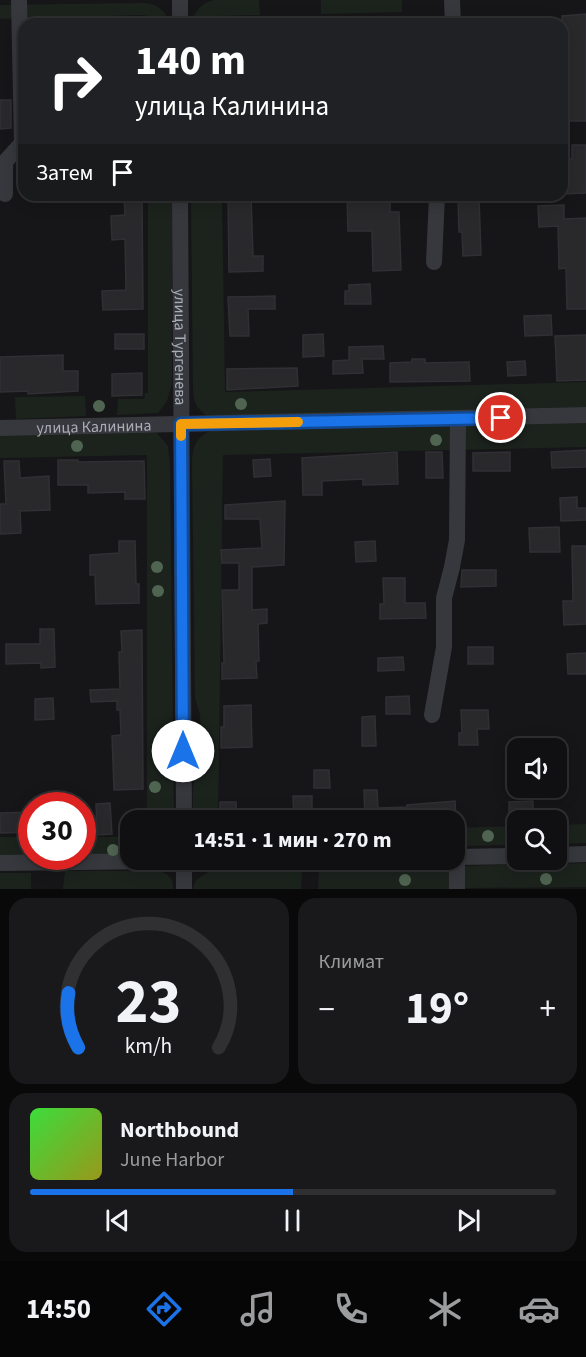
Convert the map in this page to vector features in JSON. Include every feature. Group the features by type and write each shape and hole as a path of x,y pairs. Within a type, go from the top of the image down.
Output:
{"street":[{"path":"19,0 19,18"},
{"path":"180,0 180,18"},
{"path":"452,0 453,18"},
{"path":"5,194 5,162 18,147"},
{"name":"улица Тургенева","path":"180,201 184,810"},
{"path":"434,262 437,201"},
{"name":"улица Калинина","path":"0,428 586,415"},
{"path":"432,715 444,647 444,598 457,540 458,419"},
{"path":"567,855 586,854"},
{"path":"465,857 507,856"},
{"path":"0,863 120,861"},
{"path":"184,870 184,889"},
{"path":"456,870 457,889"}],"shaded area":[{"path":"215,0 259,0 260,15 194,18 199,8"},
{"path":"321,0 402,0 402,12 321,14"},
{"path":"146,3 161,9 167,18 145,18 145,15 0,19 0,5"},
{"path":"148,201 172,201 172,384 167,401 158,413 117,415 118,399 144,399 145,393 148,393"},
{"path":"191,201 222,201 225,392 586,382 586,407 207,416 197,405 193,391"},
{"path":"85,396 86,416 16,419 15,397"},
{"path":"586,422 586,447 223,455 218,810 193,810 193,786 202,743 200,715 195,698 192,461 194,447 198,440 210,431"},
{"path":"147,432 157,433 168,446 174,810 147,810 147,455 0,458 0,435"},
{"path":"586,824 586,843 567,844 567,825"},
{"path":"507,826 507,845 465,846 465,828"},
{"path":"0,837 18,837 18,856 0,856"},
{"path":"96,837 120,837 120,854 96,855"},
{"path":"567,863 586,863 586,887 463,888 465,866 507,865 507,870 567,870"},
{"path":"451,870 450,889 318,889 319,871"},
{"path":"65,871 160,871 170,878 173,889 63,889"},
{"path":"211,871 302,871 301,889 193,889 197,880"},
{"path":"0,873 31,873 31,889 0,889"}],"building":[{"path":"586,14 586,121 568,121 568,18 562,18 562,16"},
{"path":"0,100 11,100 11,128 0,129"},
{"path":"572,145 586,145 586,193 568,194 568,159 572,159"},
{"path":"124,201 142,201 143,309 103,310 102,291 126,290 125,239 112,240 111,216 125,215"},
{"path":"228,201 251,201 253,256 263,256 263,271 229,272"},
{"path":"347,201 390,201 390,212 399,212 401,270 373,271 372,231 348,231"},
{"path":"458,201 479,201 481,255 463,256 462,232 459,232"},
{"path":"564,205 564,219 586,218 586,309 567,309 566,268 559,269 558,226 539,227 538,206"},
{"path":"370,284 371,304 345,304 345,291 349,291 349,285"},
{"path":"275,296 275,309 248,309 249,336 230,336 228,297"},
{"path":"551,315 552,335 525,336 524,316"},
{"path":"115,334 144,334 144,349 115,349"},
{"path":"323,334 324,356 303,357 303,335"},
{"path":"586,335 586,380 557,381 555,336"},
{"path":"383,346 384,359 362,359 363,373 333,374 333,361 349,360 349,347"},
{"path":"63,355 63,371 78,371 78,391 28,394 28,391 0,392 0,357"},
{"path":"412,359 425,359 425,363 469,362 470,381 390,382 390,363 412,362"},
{"path":"525,361 526,375 508,376 507,362"},
{"path":"297,368 298,386 227,390 227,369"},
{"path":"142,373 142,395 112,396 112,374"},
{"path":"586,450 586,467 552,468 551,452"},
{"path":"397,452 398,484 363,485 363,479 322,481 322,495 303,495 302,458"},
{"path":"426,452 442,452 443,478 426,478"},
{"path":"510,452 510,471 473,471 473,453"},
{"path":"270,459 271,476 254,477 253,460"},
{"path":"58,460 144,461 145,499 125,499 125,492 88,493 88,485 58,485"},
{"path":"4,461 19,461 20,478 49,476 50,510 20,511 21,533 0,534 0,504 6,504"},
{"path":"577,497 577,508 586,508 586,520 561,521 560,498"},
{"path":"285,501 284,565 252,567 252,610 267,609 267,623 258,624 257,678 222,679 222,663 224,663 222,590 239,590 239,563 222,563 221,550 262,548 260,519 225,519 225,505"},
{"path":"559,527 560,552 530,552 529,528"},
{"path":"119,541 135,541 139,603 96,604 95,575 90,575 90,555 119,553"},
{"path":"375,541 376,561 356,562 355,542"},
{"path":"572,546 586,546 586,624 564,625 563,601 573,601"},
{"path":"462,570 496,570 496,586 461,587"},
{"path":"383,578 405,578 405,603 425,603 426,618 380,619 380,604 384,604"},
{"path":"40,629 54,629 55,667 41,668 41,663 6,664 6,644 40,644"},
{"path":"142,630 143,789 114,790 112,736 121,735 120,710 117,710 117,701 91,702 90,690 120,689 121,631"},
{"path":"468,647 493,647 493,664 468,664"},
{"path":"586,653 586,674 568,674 567,654"},
{"path":"403,657 404,670 378,671 378,658"},
{"path":"409,696 410,714 386,714 386,697"},
{"path":"53,698 54,719 35,720 35,699"},
{"path":"251,705 252,747 221,748 224,706"},
{"path":"461,710 488,710 489,729 477,729 478,745 459,745 459,733 462,733"},
{"path":"375,716 376,746 362,746 362,717"},
{"path":"314,770 329,770 330,788 314,788"},
{"path":"364,790 377,790 378,808 455,801 455,810 365,810"},
{"path":"293,796 312,796 312,810 294,810"},
{"path":"533,801 533,810 509,810 509,802"},
{"path":"220,802 236,802 236,810 220,810"},
{"path":"110,803 112,834 97,835 96,804"},
{"path":"18,812 18,832 0,833 0,813"}],"slow traffic":[{"path":"181,436 181,424 298,422"}],"route":[{"path":"183,751 181,424 501,418"}]}
